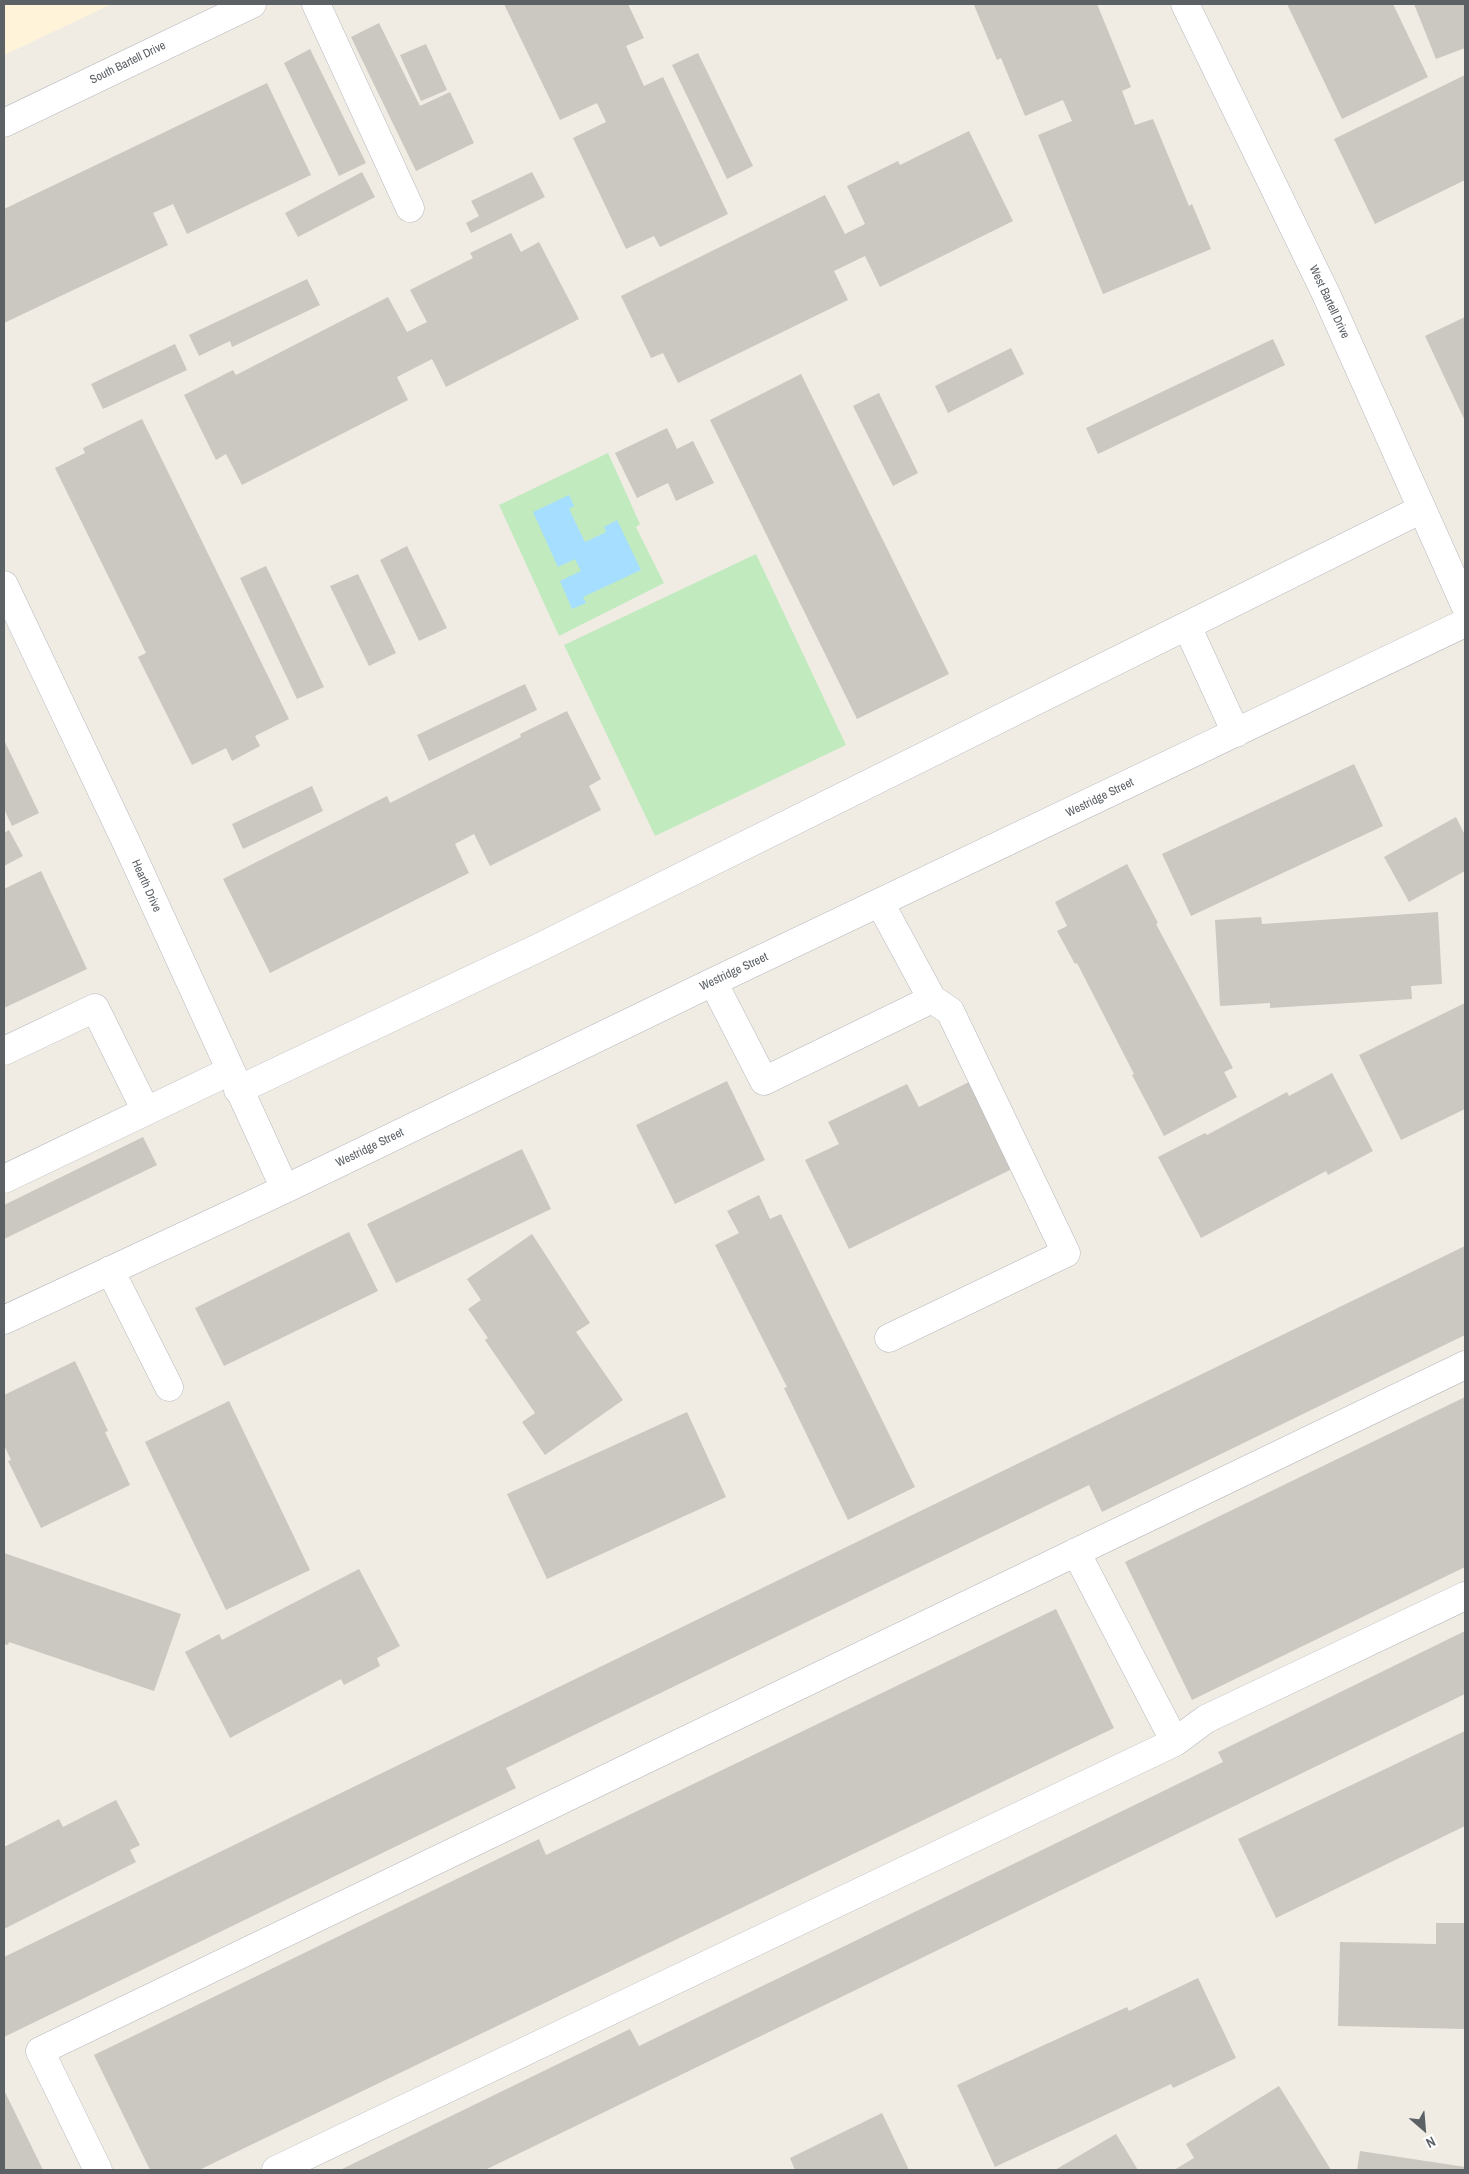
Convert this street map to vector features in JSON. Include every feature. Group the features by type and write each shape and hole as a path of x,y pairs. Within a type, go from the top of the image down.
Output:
{"street":[{"name":"South Bartell Drive","path":"4,123 252,4"},
{"path":"316,4 410,208"},
{"name":"West Bartell Drive","path":"1185,4 1326,294 1465,605"},
{"path":"4,1179 146,1111 234,1080 538,948 1422,509"},
{"name":"Hearth Drive","path":"6,598 129,848 284,1189"},
{"name":"Westridge Street","path":"4,1320 284,1189 1465,623"},
{"path":"1187,626 1236,732"},
{"path":"880,903 932,999 950,1011 1066,1253 889,1338"},
{"path":"713,982 764,1081 932,999"},
{"path":"4,1051 95,1008 146,1111"},
{"path":"110,1270 169,1387"},
{"path":"98,2170 40,2051 1465,1365"},
{"path":"1076,1552 1176,1742"},
{"path":"276,2170 1176,1742 1206,1719 1465,1596"}],"shaded area":[{"path":"4,4 112,4 4,55"}],"green space":[{"path":"608,453 640,524 636,527 664,583 559,636 499,505"},
{"path":"756,554 846,745 655,836 564,645"}],"water":[{"path":"569,495 574,506 569,509 585,542 606,532 604,527 617,520 641,570 583,597 586,603 572,609 560,581 581,571 575,559 558,567 533,512"}],"building":[{"path":"504,4 628,4 644,38 626,46 644,86 663,77 728,214 660,247 654,236 626,249 573,138 606,122 597,103 560,120"},
{"path":"1097,4 1131,87 1122,91 1135,125 1153,119 1189,206 1192,204 1211,249 1103,294 1038,135 1072,121 1063,100 1025,116 1001,58 997,60 974,5"},
{"path":"1287,4 1393,4 1428,77 1342,119"},
{"path":"1414,4 1465,4 1465,48 1436,59"},
{"path":"379,23 420,106 450,92 474,143 416,171 351,37"},
{"path":"426,44 447,90 421,101 400,55"},
{"path":"310,49 366,163 339,176 284,63"},
{"path":"698,53 753,166 727,179 672,65"},
{"path":"1465,75 1465,180 1375,224 1334,139"},
{"path":"267,83 311,175 187,234 173,204 153,213 168,245 4,323 4,209"},
{"path":"969,131 1013,221 880,287 865,256 834,271 848,300 678,383 663,353 651,358 621,296 825,195 845,234 865,224 847,186 898,161 900,165"},
{"path":"362,172 375,197 298,237 285,213"},
{"path":"532,172 545,197 471,233 466,223 479,216 471,201"},
{"path":"511,233 521,252 539,242 579,319 446,387 432,359 397,377 408,400 242,485 226,454 216,460 184,395 233,370 236,375 388,297 407,332 427,322 410,290 473,258 470,253"},
{"path":"307,279 320,305 232,347 230,341 199,356 189,335"},
{"path":"1465,317 1465,421 1425,336"},
{"path":"1273,339 1285,365 1098,454 1086,428"},
{"path":"175,344 187,370 103,409 91,384"},
{"path":"1011,348 1024,374 948,413 935,386"},
{"path":"801,374 949,674 857,719 710,420"},
{"path":"879,393 918,473 893,486 853,406"},
{"path":"142,419 289,719 255,736 260,746 232,761 226,748 192,765 138,657 146,653 55,468 85,453 83,448"},
{"path":"667,428 677,449 693,441 714,483 676,501 668,483 637,498 615,453"},
{"path":"407,546 447,628 419,641 380,560"},
{"path":"266,566 324,687 297,699 240,578"},
{"path":"358,574 396,653 369,666 330,586"},
{"path":"525,684 537,710 429,761 417,735"},
{"path":"567,711 601,779 589,786 601,810 490,866 474,834 455,844 469,873 270,973 223,879 387,796 390,803 521,737 520,734"},
{"path":"4,740 39,813 12,826 4,809"},
{"path":"1354,764 1383,826 1191,916 1162,854"},
{"path":"312,786 323,811 243,849 232,824"},
{"path":"1456,817 1465,835 1465,871 1409,902 1384,857"},
{"path":"9,830 23,856 4,866 4,833"},
{"path":"1127,864 1158,923 1156,924 1233,1068 1224,1072 1237,1097 1164,1136 1077,963 1075,964 1057,931 1067,926 1055,902"},
{"path":"41,871 87,969 4,1008 4,889"},
{"path":"1438,912 1442,984 1411,986 1412,999 1270,1008 1270,1003 1220,1006 1215,920 1261,917 1262,924"},
{"path":"1465,1003 1465,1109 1401,1140 1359,1055"},
{"path":"1332,1073 1373,1151 1328,1175 1326,1171 1201,1238 1158,1157 1205,1133 1207,1135 1287,1092 1289,1096"},
{"path":"727,1081 765,1160 675,1204 636,1125"},
{"path":"969,1082 1012,1169 849,1249 805,1160 839,1144 828,1122 907,1084 919,1107"},
{"path":"143,1137 157,1165 4,1239 4,1205"},
{"path":"522,1149 551,1209 396,1283 367,1224"},
{"path":"759,1195 770,1219 781,1214 915,1487 848,1520 784,1388 787,1387 715,1245 739,1233 727,1211"},
{"path":"349,1232 378,1291 224,1366 195,1308"},
{"path":"532,1234 590,1323 576,1332 623,1400 545,1455 522,1422 535,1413 485,1340 488,1338 468,1309 481,1300 467,1279"},
{"path":"1465,1246 1465,1335 1102,1512 1089,1485 506,1768 516,1788 4,2037 4,1957"},
{"path":"75,1361 108,1431 105,1432 130,1485 41,1528 8,1461 11,1460 4,1445 4,1395"},
{"path":"1465,1397 1465,1567 1192,1700 1125,1562"},
{"path":"229,1401 310,1570 226,1610 145,1442"},
{"path":"687,1412 726,1497 547,1579 507,1494"},
{"path":"4,1553 181,1614 154,1691 9,1642 8,1645 4,1644"},
{"path":"359,1569 400,1646 377,1658 380,1666 344,1685 341,1679 230,1738 185,1652 219,1634 222,1640"},
{"path":"1056,1609 1114,1728 199,2170 150,2170 94,2055 539,1839 546,1855"},
{"path":"1465,1631 1465,1694 485,2170 340,2170 630,2029 639,2046 1223,1762 1218,1752"},
{"path":"1465,1731 1465,1826 1276,1918 1238,1839"},
{"path":"116,1800 140,1845 130,1850 136,1862 4,1929 4,1847 59,1819 63,1827"},
{"path":"1436,1923 1465,1923 1465,2029 1338,2026 1340,1942 1436,1944"},
{"path":"1198,1978 1236,2058 1173,2088 1171,2084 995,2167 957,2085 1127,2007 1129,2011"},
{"path":"1279,2086 1331,2170 1174,2170 1194,2158 1186,2144"},
{"path":"4,2090 43,2170 4,2170"},
{"path":"882,2113 909,2170 795,2170 790,2158"},
{"path":"1116,2134 1138,2170 1055,2170"},
{"path":"1360,2151 1465,2167 1465,2170 1357,2170"}]}
